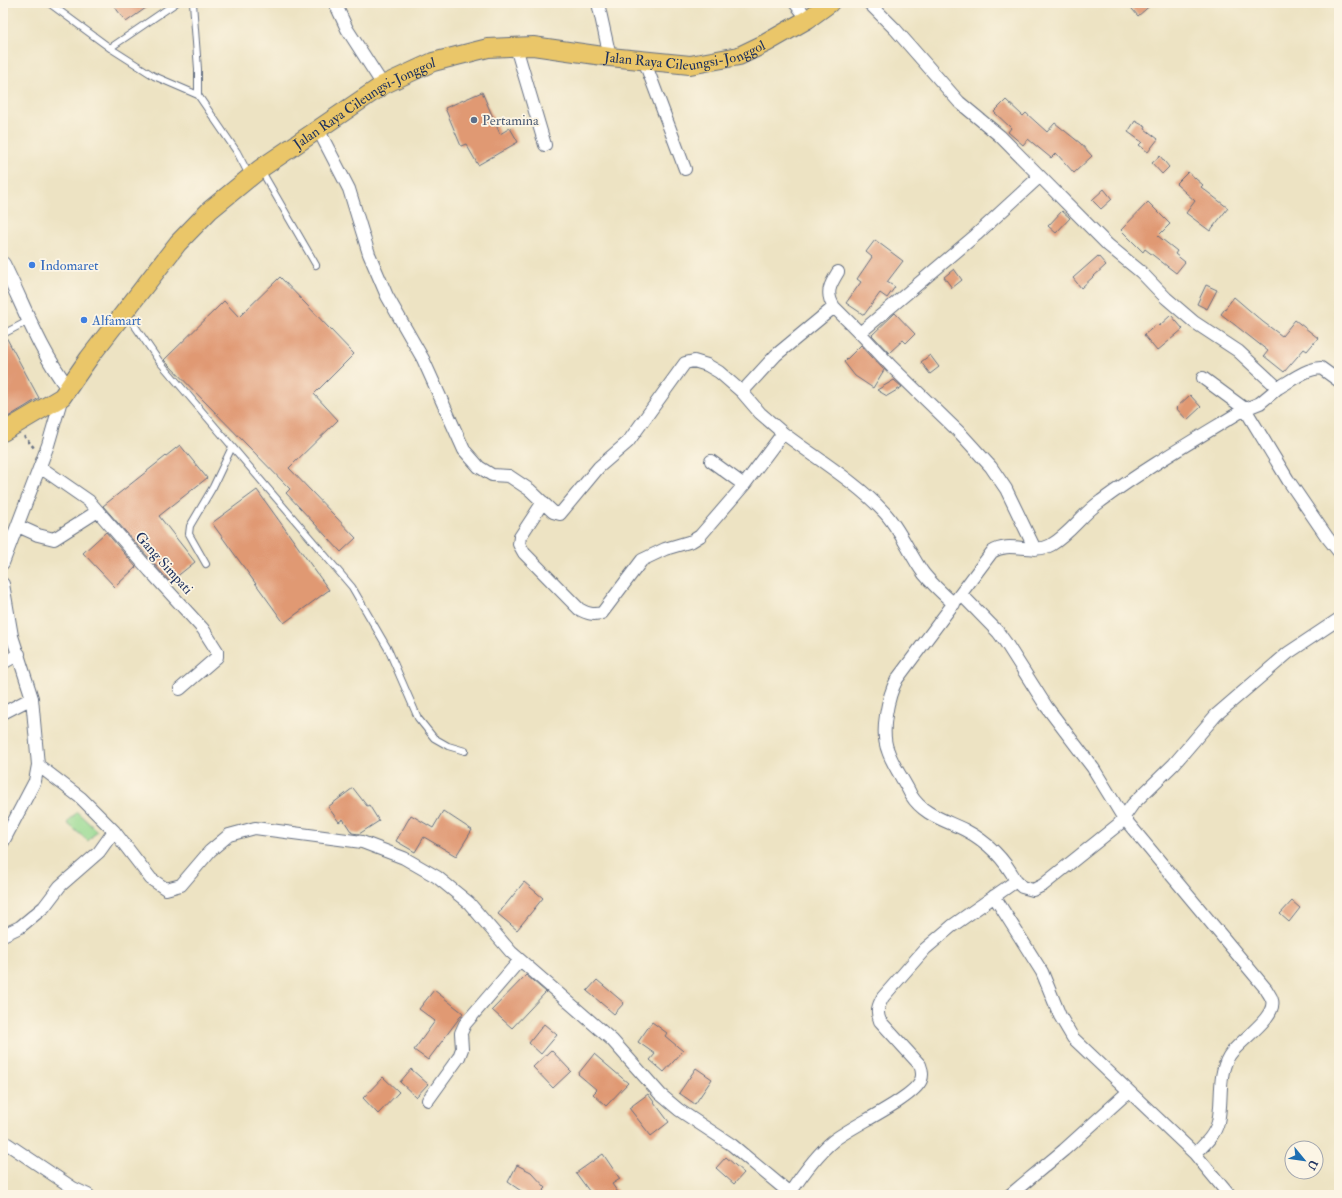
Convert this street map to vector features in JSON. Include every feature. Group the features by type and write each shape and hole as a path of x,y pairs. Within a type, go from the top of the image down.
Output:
{"main road":[{"name":"Jalan Raya Cileungsi-Jonggol","path":"9,429 65,392 178,243 210,210 255,173 383,85 433,62 488,48 533,46 610,57 690,65 738,56 766,44 808,19 830,3"}],"street":[{"path":"335,3 347,29 383,85"},
{"path":"598,3 610,57"},
{"path":"795,3 808,19"},
{"path":"869,3 959,102 994,131 1108,245 1141,272 1166,298 1194,322 1238,351 1278,388"},
{"path":"516,47 545,144"},
{"path":"644,60 685,169"},
{"path":"318,129 349,190 369,254 387,296 423,359 464,450 479,467 492,475 509,476 530,490 543,502 560,514 599,467 615,455 628,442 685,362 694,361 707,365 742,392 760,413 783,433 858,490 884,512 895,526 924,573 935,586 958,599 998,632 1046,706 1093,768 1123,818 1266,989 1272,1000 1273,1006 1270,1015 1238,1044 1228,1058 1221,1081 1218,1122 1214,1134 1195,1154"},
{"path":"860,333 976,235 1039,177"},
{"path":"3,266 28,321 65,392 18,526 8,534 3,563"},
{"path":"838,272 828,292 829,299 834,307 891,366 961,434 991,468 1006,489 1035,549"},
{"path":"742,392 776,355 834,307"},
{"path":"1339,381 1321,368 1314,368 1306,371 1278,388 1260,402 1245,409 1136,475 1095,505 1067,534 1049,546 1035,549 1014,547 996,549 984,561 958,599 903,669 891,690 885,738 888,751 915,802 931,815 964,830 987,844 998,853 1008,866 1016,882 1022,887 1033,890 1043,885 1103,838 1123,818 1133,804 1174,764 1216,715 1288,654 1339,619"},
{"path":"1203,378 1245,409 1288,480 1339,552"},
{"path":"543,502 520,537 519,544 524,553 574,604 586,614 594,615 606,609 642,560 664,549 692,541 700,536 744,485 783,433"},
{"path":"711,461 744,485"},
{"name":"Gang Simpati","path":"41,463 89,501 203,629 217,651 218,657 214,662 180,689"},
{"path":"18,526 43,537 54,539 98,511"},
{"path":"3,584 12,636 32,698 38,765 36,781 3,842"},
{"path":"3,663 19,654"},
{"path":"3,713 32,698"},
{"path":"38,765 81,798 114,831 151,879 166,889 181,885 210,851 229,835 255,828 362,842 404,858 437,877 469,903 520,960 612,1040 660,1094 679,1110 732,1145 791,1194 804,1172 831,1142 845,1131 869,1120 915,1088 921,1080 922,1072 920,1065 880,1021 877,1014 878,1006 883,997 925,950 952,926 1016,882"},
{"path":"3,935 20,927 44,907 60,886 99,852 114,831"},
{"path":"994,896 1042,972 1060,1016 1073,1038 1128,1092 1195,1154 1229,1195"},
{"path":"428,1100 459,1057 462,1049 461,1033 465,1024 520,960"},
{"path":"1010,1195 1064,1150 1128,1092"},
{"path":"3,1141 73,1188 88,1195"}],"lane":[{"path":"49,3 110,48 154,76 198,95 237,152 255,173 316,265"},
{"path":"110,48 176,3"},
{"path":"193,3 198,69 198,95"},
{"path":"125,312 158,361 352,587 388,649 418,718 434,738 448,746 465,752"},
{"path":"3,334 28,321"},
{"path":"206,564 190,534 190,526 213,487 232,447"}],"path":[{"path":"9,429 41,463"}],"green space":[{"path":"77,812 97,831 88,841 67,823"}],"building":[{"path":"112,3 153,3 126,22"},
{"path":"1127,3 1153,3 1138,16"},
{"path":"482,92 500,134 510,128 518,142 478,165 466,144 461,146 445,108"},
{"path":"1006,100 1023,116 1026,113 1047,132 1055,123 1080,143 1092,156 1074,173 1056,153 1051,158 1028,139 1023,145 1008,132 1011,128 994,112"},
{"path":"1135,121 1146,127 1145,129 1158,139 1148,152 1139,145 1142,142 1128,132"},
{"path":"1160,156 1169,167 1162,174 1152,163"},
{"path":"1188,172 1203,185 1201,187 1228,208 1210,231 1186,213 1195,201 1176,184"},
{"path":"1104,189 1112,199 1101,209 1092,200"},
{"path":"1148,202 1170,224 1158,236 1177,251 1175,254 1185,262 1176,273 1145,249 1143,252 1121,230"},
{"path":"1062,211 1070,218 1056,233 1048,226"},
{"path":"875,240 903,261 887,282 895,287 887,298 880,293 864,315 846,303 861,282 857,279 872,257 866,252"},
{"path":"1098,256 1106,265 1081,288 1073,278"},
{"path":"954,269 962,280 952,288 944,277"},
{"path":"280,277 354,354 314,394 338,420 289,468 356,538 341,552 286,493 290,489 164,360 224,301 239,317"},
{"path":"1206,285 1217,290 1207,309 1197,304"},
{"path":"1234,297 1282,336 1295,320 1318,338 1307,351 1304,349 1284,372 1264,356 1268,351 1221,314"},
{"path":"895,313 915,334 906,343 903,340 889,353 872,335"},
{"path":"1171,315 1183,329 1157,351 1144,335 1157,324 1159,326"},
{"path":"6,337 39,398 3,420 3,338"},
{"path":"861,345 884,370 873,388 855,376 844,362"},
{"path":"930,355 939,367 930,374 921,362"},
{"path":"894,380 902,387 887,396 877,390"},
{"path":"1190,395 1201,407 1187,420 1176,408"},
{"path":"180,445 207,478 159,516 195,562 170,582 103,506"},
{"path":"257,490 329,590 284,623 212,523"},
{"path":"106,532 136,567 115,587 83,553"},
{"path":"353,788 367,806 369,805 379,821 359,834 352,833 343,819 339,822 328,807"},
{"path":"443,811 472,830 456,856 424,837 415,852 396,841 411,815 433,828"},
{"path":"524,882 543,898 517,930 498,914"},
{"path":"1292,901 1300,908 1289,922 1280,914"},
{"path":"526,975 546,992 512,1028 492,1010"},
{"path":"597,980 624,1003 614,1014 587,991"},
{"path":"434,990 463,1013 428,1060 414,1050 435,1021 419,1009"},
{"path":"652,1022 667,1033 665,1036 683,1051 664,1072 650,1060 655,1054 638,1042"},
{"path":"544,1024 557,1035 541,1054 529,1043"},
{"path":"551,1050 571,1071 553,1088 533,1067"},
{"path":"594,1054 628,1083 606,1106 593,1094 597,1090 578,1074"},
{"path":"696,1068 712,1079 695,1104 679,1093"},
{"path":"411,1069 428,1084 416,1097 400,1082"},
{"path":"383,1077 399,1092 378,1114 363,1098"},
{"path":"648,1094 669,1122 651,1136 629,1108"},
{"path":"603,1154 620,1179 612,1184 620,1195 592,1195 576,1173"},
{"path":"726,1157 744,1173 734,1184 716,1168"},
{"path":"517,1165 531,1172 546,1188 539,1195 527,1195 508,1182"}],"place":[{"name":"Pertamina","path":"474,120"},
{"name":"Indomaret","path":"32,265"},
{"name":"Alfamart","path":"84,320"}]}
